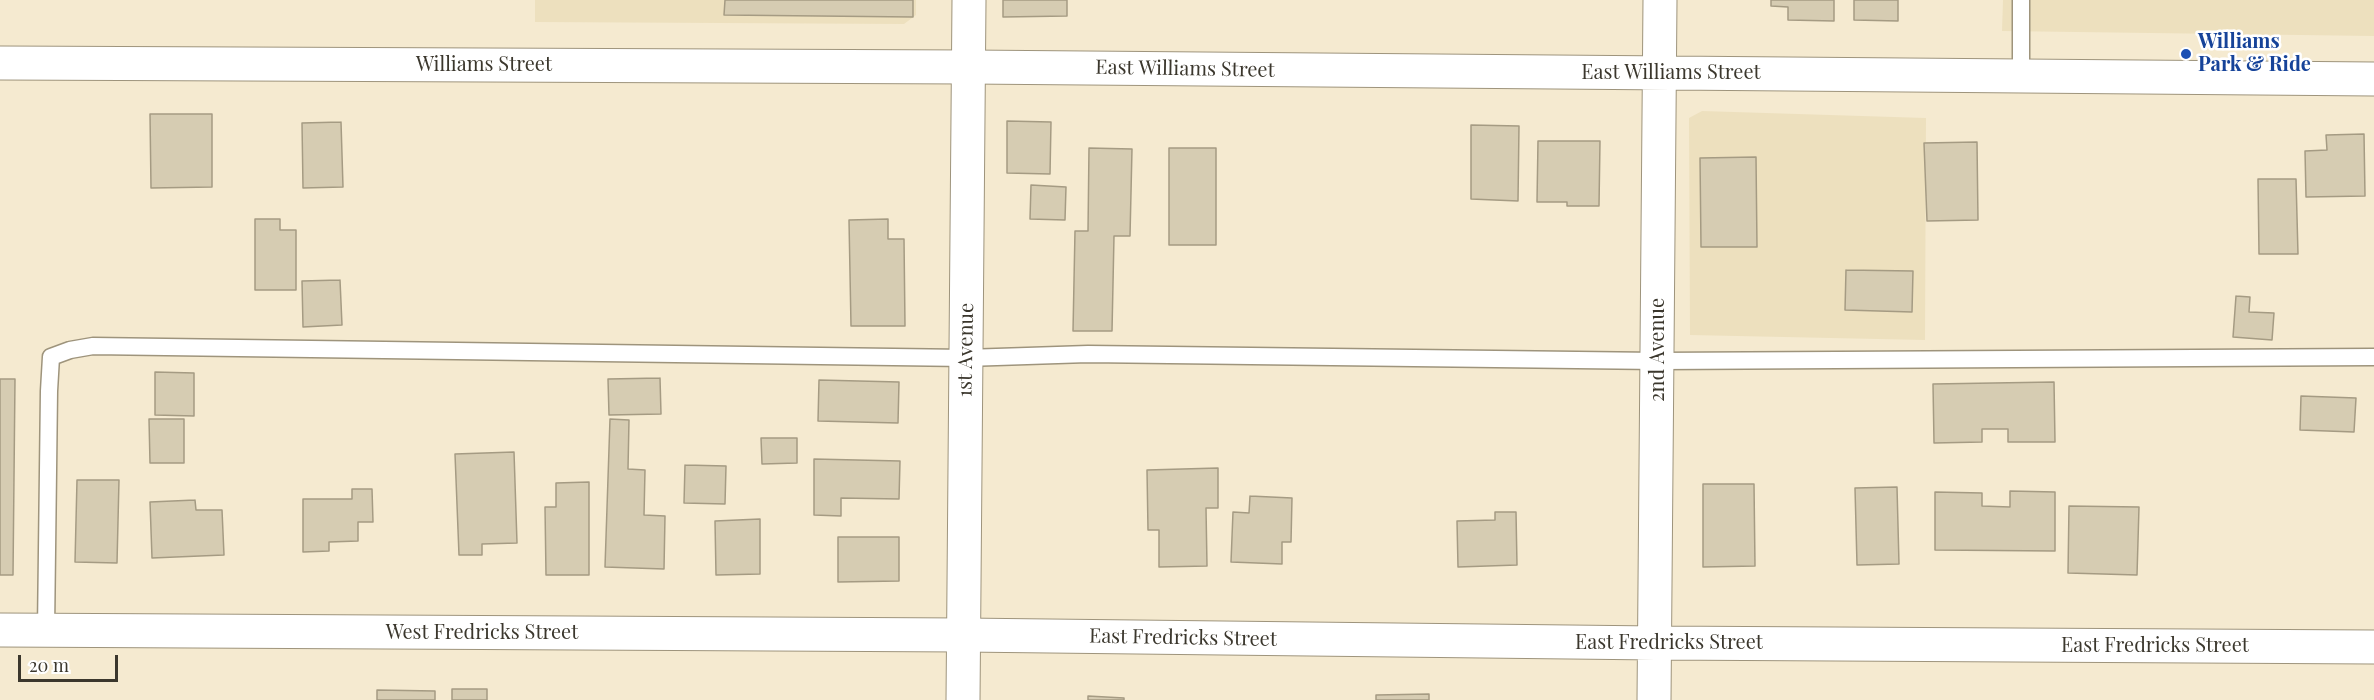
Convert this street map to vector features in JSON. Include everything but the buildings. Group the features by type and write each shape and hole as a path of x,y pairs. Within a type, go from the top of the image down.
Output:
{"street":[{"name":"1st Avenue","path":"963,700 969,0"},
{"name":"2nd Avenue","path":"1654,700 1660,0"},
{"name":"Williams Street","path":"0,63 969,67"},
{"name":"East Williams Street","path":"969,67 2374,79"},
{"name":"West Fredricks Street","path":"0,630 963,635"},
{"name":"East Fredricks Street","path":"963,635 1656,643 2374,647"}],"lane":[{"path":"2021,0 2021,76"},
{"path":"46,630 51,357 70,350 93,346 966,358 1088,354 1658,361 2374,357"}],"shaded area":[{"path":"535,0 916,0 916,15 904,24 535,22"},
{"path":"2003,0 2374,0 2374,36 2002,31"},
{"path":"1702,111 1926,118 1925,340 1690,335 1689,118"}],"place":[{"name":"Williams Park & Ride","path":"2186,54"}]}
